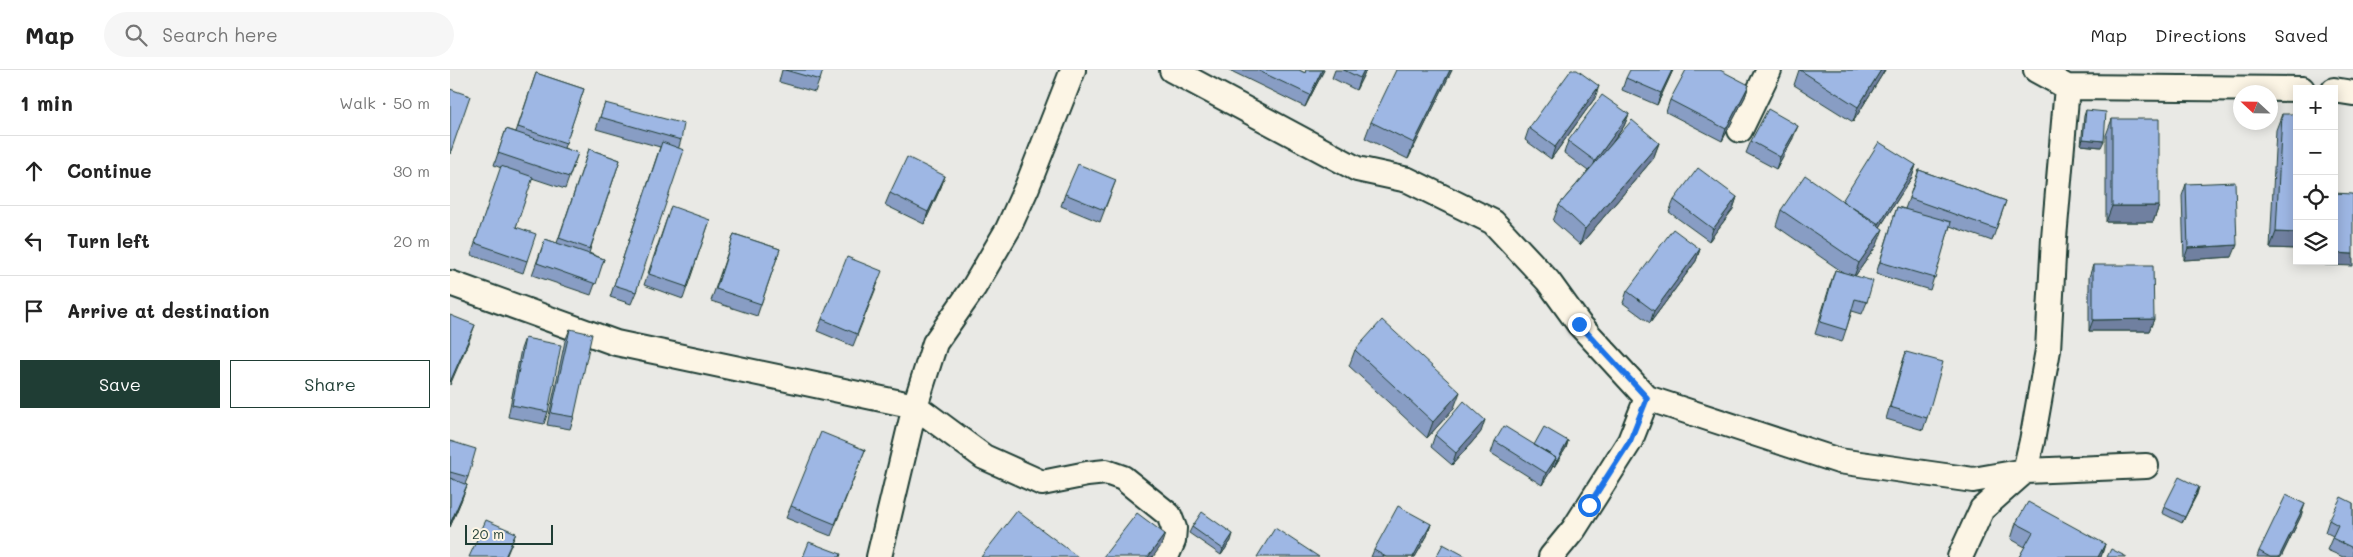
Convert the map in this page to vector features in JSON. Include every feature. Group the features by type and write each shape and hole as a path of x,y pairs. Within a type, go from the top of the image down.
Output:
{"street":[{"path":"878,557 915,406 935,343 974,287 1008,229 1027,187 1073,70"},
{"path":"1172,70 1357,170 1408,180 1493,222 1548,281 1579,324 1647,398 1839,461 1974,480 2025,471 2146,466"},
{"path":"1740,130 1769,70"},
{"path":"2036,70 2067,87 2293,89"},
{"path":"1960,557 1982,509 2025,471 2048,350 2054,238 2067,87"},
{"path":"2338,91 2353,93"},
{"path":"450,283 616,343 915,406 984,457 1042,483 1106,472 1123,478 1169,515 1174,528 1173,541 1166,557"},
{"path":"1551,557 1574,529 1630,441 1647,398"}],"building":[{"path":"785,70 823,70 820,80"},
{"path":"1257,70 1299,70 1305,73 1306,70 1322,70 1310,95"},
{"path":"1344,70 1364,70 1360,78"},
{"path":"1396,70 1450,70 1414,143 1371,122"},
{"path":"1571,70 1577,70 1599,86 1555,147 1529,128"},
{"path":"1630,70 1672,70 1661,93 1626,78"},
{"path":"1686,70 1720,70 1749,85 1726,129 1670,100"},
{"path":"1800,70 1881,70 1858,107"},
{"path":"536,73 584,89 566,143 518,127"},
{"path":"450,89 470,96 450,154"},
{"path":"1602,95 1629,114 1595,161 1568,141"},
{"path":"605,103 684,124 681,140 600,117"},
{"path":"1768,109 1798,126 1780,157 1751,141"},
{"path":"2086,110 2106,112 2104,141 2083,139"},
{"path":"2282,114 2293,114 2293,233 2276,232"},
{"path":"2112,119 2159,119 2159,206 2112,206"},
{"path":"1632,120 1659,143 1585,229 1559,205"},
{"path":"506,129 578,153 569,177 498,153"},
{"path":"662,142 684,150 636,292 614,285"},
{"path":"1879,142 1916,165 1879,224 1842,201"},
{"path":"589,149 620,160 590,249 559,238"},
{"path":"907,157 945,176 928,212 890,193"},
{"path":"1078,164 1116,180 1104,210 1065,194"},
{"path":"501,166 533,177 516,227 536,234 527,261 475,243"},
{"path":"1698,168 1737,197 1713,229 1674,200"},
{"path":"1919,170 2006,201 1996,229 1909,198"},
{"path":"1805,175 1883,229 1859,263 1781,210"},
{"path":"2235,182 2237,245 2188,248 2186,184"},
{"path":"2338,193 2353,194 2353,254 2338,253"},
{"path":"671,206 710,220 687,287 649,274"},
{"path":"1897,207 1951,222 1935,278 1880,262"},
{"path":"1673,229 1700,249 1654,311 1627,291"},
{"path":"734,234 780,249 761,304 716,289"},
{"path":"545,239 604,259 596,284 537,263"},
{"path":"847,257 882,271 857,334 822,319"},
{"path":"2093,265 2153,265 2154,319 2093,320"},
{"path":"1835,270 1873,281 1867,302 1855,299 1846,330 1820,322"},
{"path":"450,315 475,325 450,382"},
{"path":"1382,320 1460,392 1433,422 1355,350"},
{"path":"570,329 592,334 574,417 551,413"},
{"path":"525,338 561,345 548,412 512,405"},
{"path":"1906,352 1943,362 1927,418 1890,407"},
{"path":"1464,401 1485,420 1456,453 1435,435"},
{"path":"1504,426 1556,458 1546,473 1495,441"},
{"path":"1544,427 1568,441 1557,461 1555,460 1556,458 1534,445"},
{"path":"821,432 865,450 835,524 791,506"},
{"path":"450,441 476,449 468,477 450,472"},
{"path":"2179,477 2199,487 2185,517 2164,507"},
{"path":"450,478 467,485 450,524"},
{"path":"2286,495 2305,504 2279,557 2270,557 2259,551"},
{"path":"2341,497 2353,503 2353,548 2332,538 2338,525 2329,520"},
{"path":"2028,502 2105,544 2098,557 2019,557 2033,532 2016,523"},
{"path":"1398,506 1431,524 1413,557 1386,557 1374,550"},
{"path":"1017,511 1078,557 981,557"},
{"path":"1202,512 1233,534 1223,549 1192,527"},
{"path":"1137,513 1165,534 1148,557 1103,557"},
{"path":"486,520 516,533 505,557 469,557"},
{"path":"1275,528 1319,557 1257,557"},
{"path":"809,542 841,554 840,557 803,557"},
{"path":"1443,544 1467,557 1436,557"},
{"path":"2111,549 2127,557 2107,557"}],"route":[{"path":"1579,324 1647,398 1630,441 1589,505"}]}
